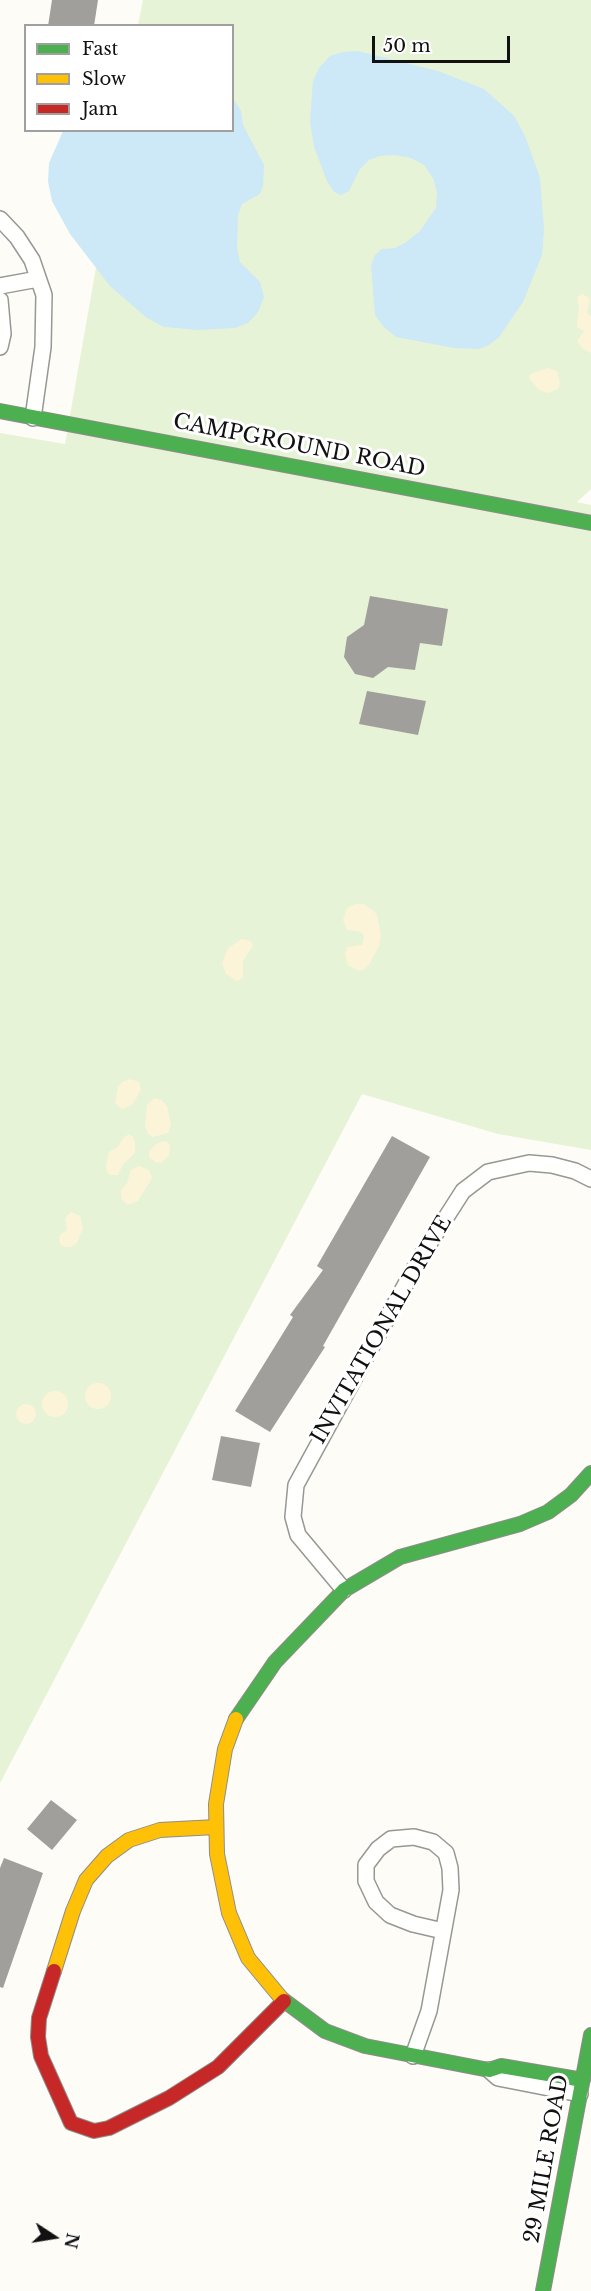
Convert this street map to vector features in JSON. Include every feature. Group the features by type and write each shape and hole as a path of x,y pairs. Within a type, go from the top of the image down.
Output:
{"street":[{"path":"0,219 32,260 44,295 44,347 33,418"},
{"path":"0,286 38,279"},
{"path":"0,300 3,334 0,347"},
{"name":"CAMPGROUND ROAD","path":"0,411 591,523"},
{"name":"INVITATIONAL DRIVE","path":"344,1590 298,1535 293,1517 296,1485 420,1257 463,1191 488,1172 529,1163 552,1165 575,1171 591,1179"},
{"path":"582,2087 498,2078 489,2070 365,2046 342,2039 307,2019 284,2001 248,1958 229,1913 217,1854 216,1804 225,1749 235,1721 275,1662 344,1590 400,1557 520,1524 548,1512 571,1495 591,1473"},
{"path":"216,1827 160,1830 129,1840 107,1856 86,1880 73,1911 39,2018 38,2037 41,2056 71,2123 94,2131 109,2128 169,2098 218,2067 284,2001"},
{"path":"413,2056 429,2011 451,1890 446,1853 433,1842 414,1837 391,1839 378,1849 366,1865 366,1881 376,1902 390,1915 413,1924 443,1931"},
{"name":"29 MILE ROAD","path":"543,2291 591,2035"}],"green space":[{"path":"143,0 591,0 591,489 577,502 591,505 591,1150 498,1134 362,1094 0,1783 0,433 65,444 120,132 234,132 234,24 138,24"}],"sand":[{"path":"583,294 590,299 587,313 591,316 591,353 582,348 577,341 584,331 577,327 579,309 577,297"},
{"path":"548,368 557,371 560,384 558,389 547,393 539,390 529,378 531,374"},
{"path":"363,904 374,911 381,935 379,946 370,963 365,969 359,971 348,965 345,955 347,947 362,945 364,936 361,932 347,930 343,920 347,908"},
{"path":"242,939 251,941 253,946 243,961 243,978 237,981 226,974 222,963 228,948"},
{"path":"130,1079 139,1082 141,1090 132,1105 122,1109 115,1103 118,1087 122,1082"},
{"path":"154,1098 161,1100 167,1106 171,1125 168,1133 153,1137 148,1134 145,1125 147,1105"},
{"path":"129,1134 135,1142 135,1153 123,1164 118,1175 110,1175 106,1165 109,1152 118,1147 123,1138"},
{"path":"163,1141 168,1142 170,1146 169,1155 162,1163 155,1162 149,1157 149,1152"},
{"path":"139,1166 149,1170 152,1178 138,1201 127,1205 121,1198 121,1190 127,1183 131,1170"},
{"path":"71,1212 80,1216 83,1228 77,1243 71,1247 65,1247 60,1244 59,1238 67,1230 65,1218"},
{"path":"98,1383 107,1387 111,1396 107,1405 98,1409 89,1405 85,1396 89,1387"},
{"path":"55,1391 64,1395 68,1404 64,1413 55,1417 46,1413 42,1404 46,1395"},
{"path":"26,1404 33,1407 36,1414 33,1421 26,1424 19,1421 16,1414 19,1407"}],"water":[{"path":"358,51 438,71 484,89 514,116 525,136 540,178 544,230 542,255 523,302 499,337 489,345 479,349 454,348 396,337 375,315 371,265 375,255 382,249 395,248 405,243 420,231 436,208 437,192 433,178 424,165 411,158 395,155 380,156 369,160 360,169 349,191 341,195 334,192 327,181 314,147 310,121 313,81 319,68 330,56"},
{"path":"234,100 241,111 243,125 264,165 263,186 260,194 242,204 238,215 237,248 240,262 260,282 264,297 258,312 248,323 235,328 198,330 164,327 147,318 110,286 70,234 52,201 48,182 49,163 63,132 234,132"}],"building":[{"path":"52,0 98,0 94,24 48,24"},
{"path":"370,596 448,609 442,646 420,643 415,670 388,667 373,678 355,674 344,657 347,637 364,625"},
{"path":"367,691 426,701 418,735 359,724"},
{"path":"392,1136 430,1157 323,1346 325,1347 270,1432 235,1411 293,1317 290,1315 323,1270 317,1266"},
{"path":"221,1436 260,1443 251,1487 212,1480"},
{"path":"51,1800 77,1820 52,1850 27,1829"},
{"path":"4,1858 43,1873 3,1988 0,1987 0,1868"}],"traffic: fast":[{"path":"0,411 591,523"},
{"path":"236,1719 275,1662 344,1590 400,1557 520,1524 548,1512 571,1495 591,1473"},
{"path":"282,1999 325,2031 365,2046 489,2070 501,2066 583,2080"},
{"path":"543,2291 591,2035"}],"traffic: slow":[{"path":"236,1719 225,1749 216,1804 217,1854 229,1913 248,1958 282,1999"},
{"path":"54,1971 73,1911 86,1880 107,1856 129,1840 160,1830 216,1827"}],"traffic: jam":[{"path":"54,1971 39,2018 38,2037 41,2056 71,2123 94,2131 109,2128 169,2098 218,2067 284,2001"}]}
